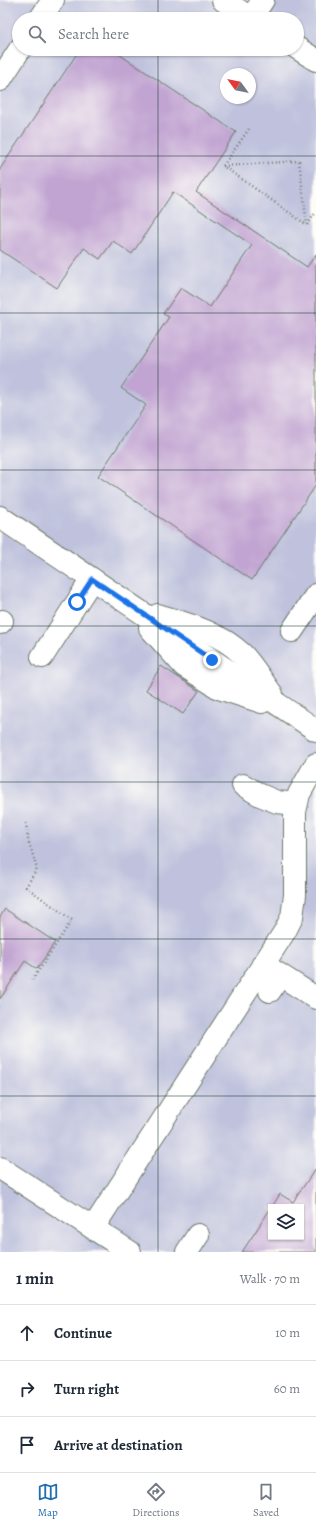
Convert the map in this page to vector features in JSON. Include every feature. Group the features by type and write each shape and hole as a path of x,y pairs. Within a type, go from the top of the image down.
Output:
{"lane":[{"path":"45,12 53,0"},
{"path":"223,0 241,12"},
{"path":"256,12 263,0"},
{"path":"304,52 316,60"},
{"path":"0,80 15,56"},
{"path":"0,517 316,730"},
{"path":"42,657 92,579"},
{"path":"292,631 316,595"},
{"path":"101,1240 271,977 292,917 295,895 296,804 299,794 316,764"},
{"path":"242,785 277,802 296,804"},
{"path":"271,977 316,998"},
{"path":"0,1168 101,1240 130,1252"}],"path":[{"path":"223,166 250,129"},
{"path":"223,166 299,161 307,225"},
{"path":"223,166 307,225"},
{"path":"307,225 316,212"},
{"path":"26,823 28,839 37,869 26,887 72,920 31,982"}],"shaded area":[{"path":"0,0 316,0 316,1252 0,1252"}],"building":[{"path":"75,56 122,56 236,132 196,192 307,267 316,254 316,485 252,580 98,476 146,405 121,388 169,317 163,314 181,288 210,307 252,245 173,192 132,254 113,241 100,259 84,248 57,288 0,250 0,169"},
{"path":"161,666 199,691 183,714 146,690"},
{"path":"5,909 55,942 37,969 25,961 0,999 0,917"},
{"path":"316,1168 316,1252 242,1252 268,1213 268,1240 304,1240 304,1204 274,1204 280,1194 293,1202"}],"route":[{"path":"77,602 92,579 212,660"}]}
